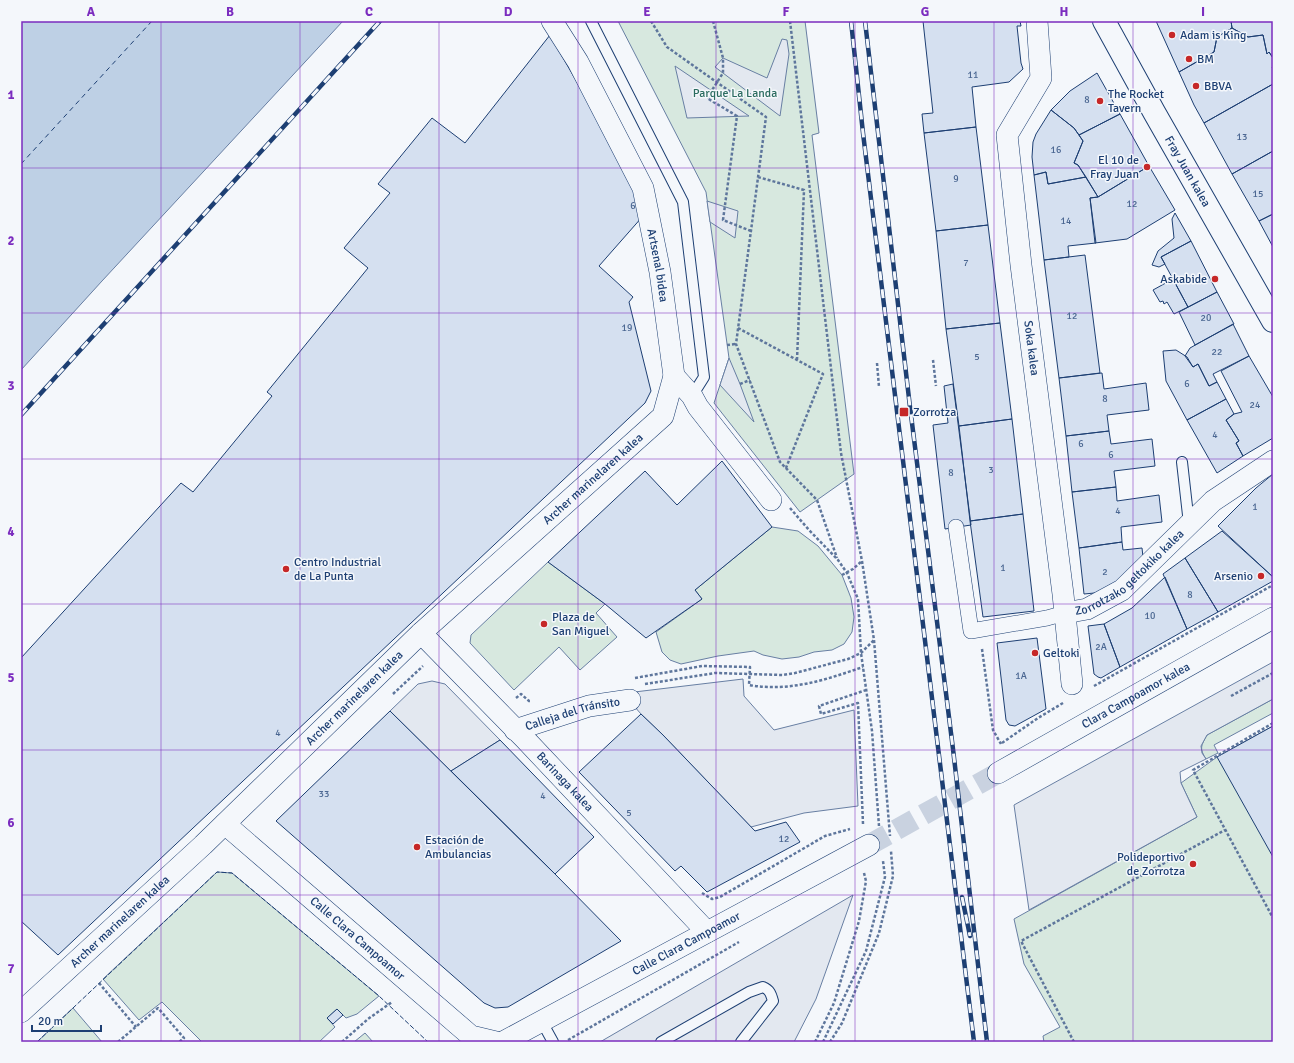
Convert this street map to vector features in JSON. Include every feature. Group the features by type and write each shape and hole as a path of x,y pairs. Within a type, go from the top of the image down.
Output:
{"main road":[{"name":"Fray Juan kalea","path":"1104,21 1273,321"}],"street":[{"name":"Artsenal bidea","path":"552,21 578,62 643,188 660,272 674,376"},
{"name":"Soka kalea","path":"1037,21 1041,78 1007,136 1021,265 1065,613 1069,693"},
{"path":"674,376 692,396 698,407 779,502"},
{"name":"Archer marinelaren kalea","path":"21,1012 225,824 421,633 663,416 674,376"},
{"name":"Zorrotzako geltokiko kalea","path":"980,630 1047,618 1086,609 1122,590 1213,501 1273,461"},
{"path":"956,527 971,631 980,630"},
{"name":"Clara Campoamor kalea","path":"998,773 1273,618"},
{"name":"Barinaga kalea","path":"421,633 439,650 707,932"},
{"name":"Calleja del Tránsito","path":"515,730 635,692"},
{"name":"Calle Clara Campoamor","path":"225,824 471,1036 496,1042"},
{"name":"Calle Clara Campoamor","path":"503,1042 707,932 877,843"}],"lane":[{"path":"591,21 683,202 704,377 692,396"},
{"path":"1182,462 1189,524"},
{"path":"661,1042 749,992 763,987 768,989 773,1001 741,1042"},
{"path":"542,1022 553,1042"}],"path":[{"path":"651,21 667,46 766,117 736,344 780,462 818,500 838,560"},
{"path":"713,21 723,58 723,73 707,98 737,116 723,220 751,231"},
{"path":"790,21 840,453 862,561 874,640 893,876 879,934 842,1022 830,1042"},
{"path":"758,177 804,190 797,360"},
{"path":"738,328 823,374 786,468"},
{"path":"727,345 736,344"},
{"path":"933,360 936,386"},
{"path":"877,363 879,387"},
{"path":"740,384 750,380"},
{"path":"779,502 838,560 847,573 858,599 861,653 872,731 877,843 885,877 866,951 823,1042"},
{"path":"842,575 847,573 862,561"},
{"path":"1093,687 1273,585"},
{"path":"980,630 993,730 1001,744"},
{"path":"635,692 715,673 783,675 795,673 848,659 861,653 874,640"},
{"path":"388,698 439,650"},
{"path":"634,678 702,666 750,666 749,685 765,688 787,687 835,677 863,667"},
{"path":"1230,696 1273,673"},
{"path":"866,690 819,706 822,714 858,703 863,824 869,821"},
{"path":"996,749 1069,693"},
{"path":"510,694 515,699 521,694 529,701 536,701"},
{"path":"1273,723 1193,770 1273,918"},
{"path":"701,892 712,899 720,897 825,836 856,827"},
{"path":"1074,1042 1021,941 1225,830"},
{"path":"815,1042 834,1003 859,921 866,881 864,873"},
{"path":"99,983 136,1027"},
{"path":"342,1042 368,1019 392,1002"},
{"path":"118,1042 158,1008 184,1038 179,1042"}],"green space":[{"name":"Parque La Landa","path":"618,21 805,21 819,133 812,135 854,474 800,512 714,403 729,358 706,192"},
{"path":"772,527 798,531 818,546 842,575 851,598 854,617 852,632 844,644 832,650 814,652 799,657 782,659 763,655 754,651 718,656 681,664 670,660 662,652 656,632 702,599 695,590"},
{"name":"Plaza de San Miguel","path":"548,562 605,604 596,613 617,637 580,670 559,647 514,690 470,643 471,635"},
{"path":"1273,699 1273,713 1214,745 1218,753 1206,759 1202,752 1202,747 1207,735"},
{"name":"Polideportivo de Zorrotza","path":"1273,726 1273,1042 1044,1042 1043,1036 1060,1027 1024,964 1014,919 1197,817 1181,783 1217,757"},
{"path":"217,872 232,873 379,996 357,1014 346,1018 337,1009 327,1018 335,1027 319,1042 202,1042 162,1002 139,1020 103,979"},
{"path":"73,1008 102,1042 37,1042"},
{"path":"365,1033 373,1042 354,1042"}],"shaded area":[{"path":"782,39 787,40 789,54 780,116 715,67 723,58 767,78"},
{"path":"675,66 749,116 687,118"},
{"path":"707,201 738,211 735,238 710,222"},
{"path":"729,358 740,384 754,422 720,385"},
{"path":"1273,662 1273,699 1207,735 1201,746 1202,753 1206,759 1180,772 1181,783 1197,817 1029,910 1014,805"},
{"path":"743,679 744,696 774,730 854,710 858,806 804,813 751,827 641,714 626,693"},
{"path":"432,681 445,684 500,740 451,771 390,711 418,684"},
{"path":"853,895 816,999 794,1042 600,1042"}],"water":[{"path":"21,21 343,21 21,370"}],"building":[{"path":"923,21 1020,21 1021,26 1017,26 1023,69 1009,82 972,87 976,127 924,133 922,114 933,113"},
{"path":"1156,21 1231,21 1232,28 1217,37 1214,52 1179,72"},
{"path":"1231,21 1273,21 1273,58 1269,52 1267,54 1263,35 1248,37 1232,28"},
{"path":"1232,28 1248,37 1263,35 1267,54 1269,52 1273,58 1273,84 1204,123 1179,72 1214,52 1217,37"},
{"name":"Centro Industrial de La Punta","path":"550,35 638,189 643,216 599,266 633,297 629,302 651,391 645,403 58,955 21,921 21,658 181,483 193,492 272,396 267,392 368,268 344,248 390,193 378,184 432,118 465,143"},
{"path":"1097,73 1120,114 1079,135 1074,128 1051,110 1070,91"},
{"path":"1273,84 1273,151 1232,174 1204,123"},
{"path":"1051,110 1074,128 1083,141 1074,163 1078,165 1086,177 1048,184 1046,172 1034,175 1032,157 1033,142 1036,134"},
{"path":"1120,114 1149,166 1098,197 1078,165 1074,163 1083,141 1079,135"},
{"path":"976,127 988,225 936,231 924,133"},
{"path":"1273,151 1273,214 1259,221 1232,174"},
{"path":"1149,166 1175,210 1127,239 1095,243 1090,198 1098,197"},
{"path":"1046,172 1048,184 1086,177 1098,197 1090,198 1096,243 1068,246 1069,257 1044,260 1034,175"},
{"path":"1175,213 1191,241 1161,257 1165,264 1159,267 1152,265 1158,251 1174,238 1172,219"},
{"path":"1273,214 1273,247 1259,221"},
{"path":"988,225 1000,323 946,329 936,231"},
{"path":"1191,241 1217,292 1188,307 1161,257"},
{"path":"1085,255 1100,373 1059,378 1044,260"},
{"path":"1173,279 1188,307 1174,314 1167,302 1164,304 1163,301 1160,302 1153,290"},
{"path":"1217,292 1234,324 1195,345 1179,312"},
{"path":"1000,323 1012,419 959,426 946,329"},
{"path":"1233,324 1249,356 1213,374 1217,382 1209,386 1198,364 1193,367 1185,356 1190,348"},
{"path":"1176,350 1187,357 1193,367 1198,364 1209,386 1217,382 1226,399 1187,420 1166,381 1163,351"},
{"path":"1249,356 1273,397 1273,438 1243,456 1236,443 1239,441 1226,420 1234,414 1242,412 1221,371"},
{"path":"1102,373 1104,389 1146,383 1149,410 1107,415 1109,431 1066,436 1059,378"},
{"path":"953,384 971,525 945,529 933,425 948,423 944,386"},
{"path":"1226,399 1234,414 1226,420 1239,441 1236,443 1243,456 1217,473 1187,420"},
{"path":"1012,419 1023,514 970,521 959,426"},
{"path":"1109,431 1111,444 1152,439 1155,466 1114,471 1116,487 1072,492 1066,436"},
{"path":"722,461 772,527 695,590 702,599 646,638 605,604 548,562 645,471 677,505"},
{"path":"1273,474 1273,577 1218,526 1256,488"},
{"path":"1116,487 1117,501 1159,495 1162,522 1121,527 1122,542 1079,548 1072,492"},
{"path":"1023,514 1034,611 983,617 970,521"},
{"path":"1222,531 1273,577 1273,581 1218,612 1185,558"},
{"path":"1122,542 1123,550 1142,548 1143,557 1105,592 1084,594 1079,548"},
{"path":"1185,558 1218,612 1187,629 1163,574"},
{"path":"1165,577 1187,629 1120,667 1104,624 1132,608"},
{"path":"1104,624 1120,667 1101,678 1094,674 1088,626"},
{"path":"1037,638 1046,709 1015,726 1009,725 1006,720 997,643"},
{"name":"Estación de Ambulancias","path":"390,711 621,941 508,1007 495,1008 484,1003 276,821"},
{"path":"641,714 755,831 786,822 800,842 707,892 681,866 675,871 579,772"},
{"path":"1273,726 1273,857 1217,757"},
{"path":"500,740 594,837 555,874 451,771"},
{"path":"337,1009 343,1015 333,1024 327,1018"}],"ferry route":[{"path":"21,164 152,21"}],"tunnel":[{"path":"869,845 998,773"}],"railway":[{"path":"21,415 380,21"},
{"path":"851,21 863,133 974,1042"},
{"path":"865,21 987,1042"},
{"path":"962,897 970,936"}],"fence":[{"path":"37,1042 217,872 232,873 379,996 428,1042"}],"place":[{"name":"Adam is King","path":"1172,35"},
{"name":"BM","path":"1189,59"},
{"name":"BBVA","path":"1196,86"},
{"name":"The Rocket Tavern","path":"1100,101"},
{"name":"El 10 de Fray Juan","path":"1147,167"},
{"name":"Askabide","path":"1215,279"},
{"name":"Zorrotza","path":"904,412"},
{"name":"Centro Industrial de La Punta","path":"286,569"},
{"name":"Arsenio","path":"1261,576"},
{"name":"Plaza de San Miguel","path":"544,624"},
{"name":"Geltoki","path":"1035,653"},
{"name":"Estación de Ambulancias","path":"417,847"},
{"name":"Polideportivo de Zorrotza","path":"1193,864"}]}
